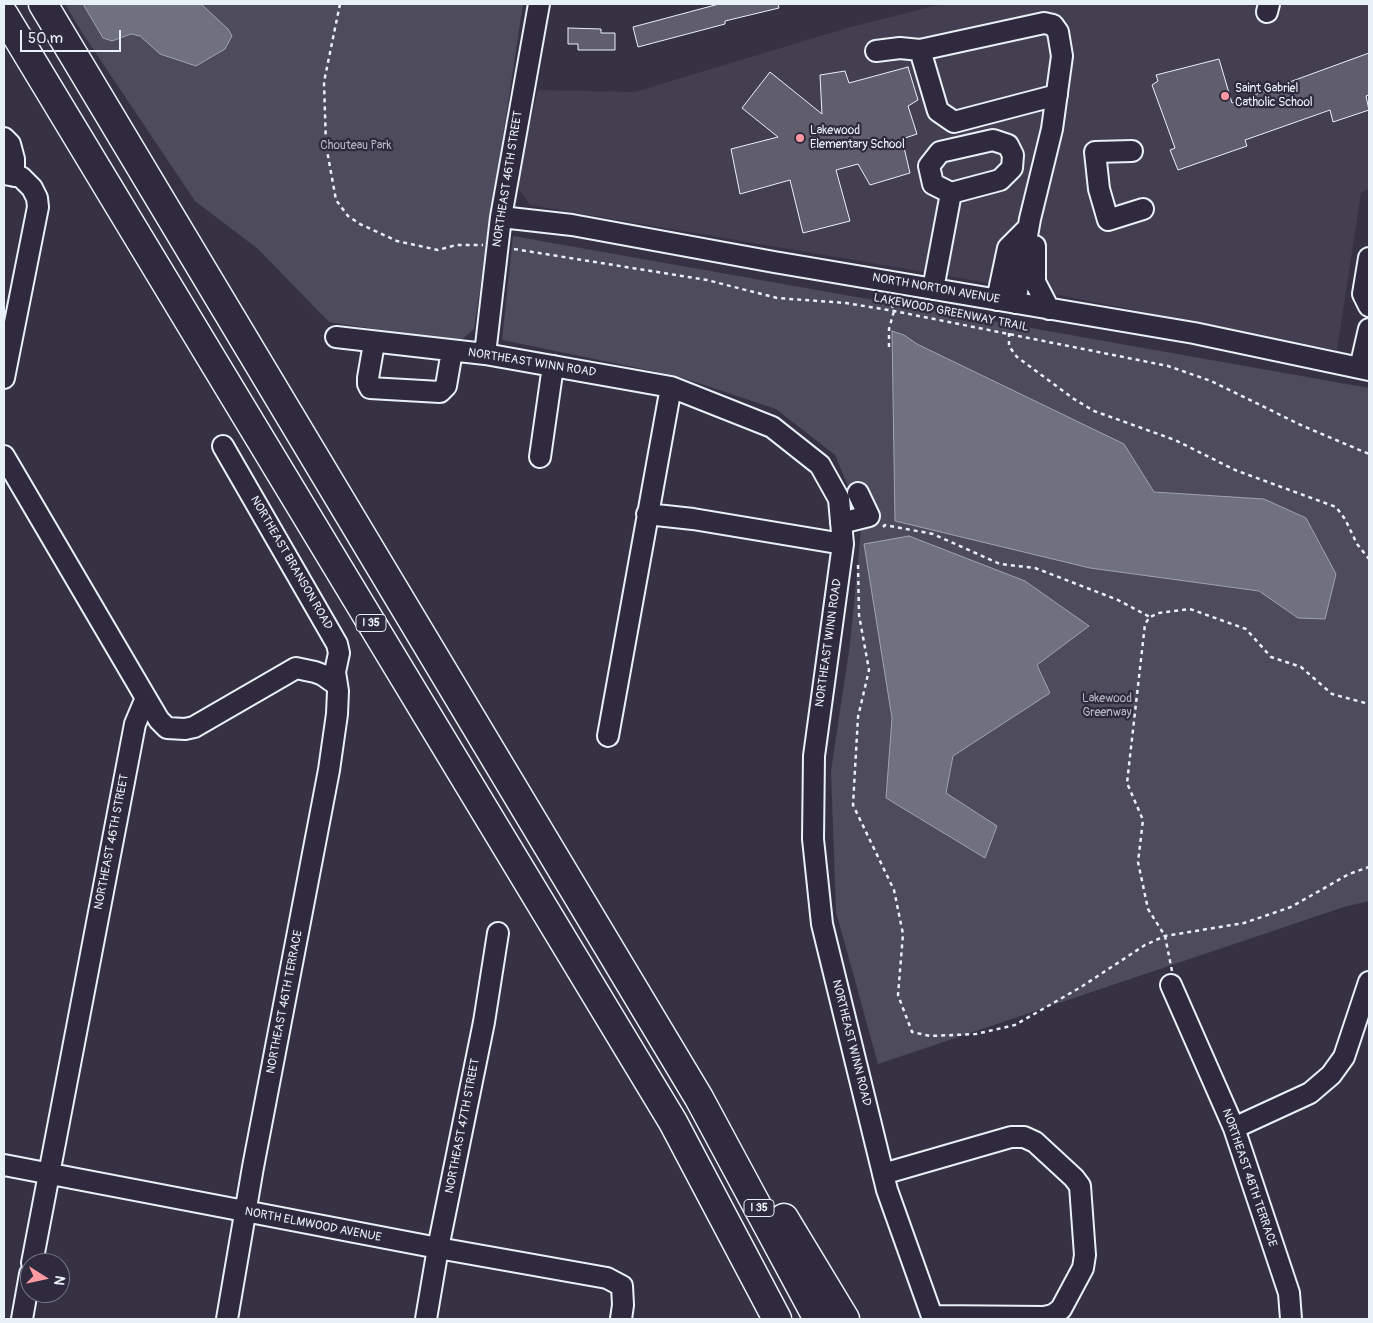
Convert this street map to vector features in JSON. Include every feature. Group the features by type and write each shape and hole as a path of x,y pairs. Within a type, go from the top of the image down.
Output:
{"highway":[{"name":"I 35","path":"43,4 699,1098 818,1319"},
{"name":"I 35","path":"4,15 673,1122 777,1319"},
{"path":"699,1098 738,1142 845,1319"}],"street":[{"name":"NORTHEAST 46TH STREET","path":"486,354 501,216 539,4"},
{"path":"876,52 900,48 920,50 1044,23 1053,25 1058,32 1062,56 1052,129 1028,228 1008,248 1006,301"},
{"path":"920,50 938,111 954,122 1056,95"},
{"path":"4,138 10,144 14,159 9,175 21,177 32,188 37,198 38,207 5,369"},
{"path":"1132,151 1095,152 1100,189 1108,220 1144,209"},
{"path":"933,289 951,193"},
{"name":"NORTH NORTON AVENUE","path":"501,216 572,225 1194,333 1365,369"},
{"path":"1028,228 1035,239 1035,282 1049,308"},
{"path":"1369,258 1363,294 1369,306"},
{"path":"1365,369 1369,329"},
{"name":"NORTHEAST WINN ROAD","path":"336,338 486,354 671,387 772,427 820,465 839,499 843,544 814,756 812,839 822,924 887,1190 932,1318"},
{"path":"374,343 368,378 370,388 440,392 446,386 452,351"},
{"path":"540,457 553,366"},
{"path":"608,736 671,387"},
{"name":"NORTHEAST BRANSON ROAD","path":"223,446 337,644 339,653 335,672 336,685"},
{"path":"4,456 159,720 166,728 185,729 194,727 296,668 323,675 336,685"},
{"path":"841,524 869,516 858,494"},
{"path":"647,514 693,519 843,544"},
{"name":"NORTHEAST 46TH TERRACE","path":"227,1319 329,770 338,714 338,691 336,685"},
{"name":"NORTHEAST 46TH STREET","path":"34,1253 135,724 146,698"},
{"name":"NORTHEAST 47TH STREET","path":"426,1319 438,1248 484,1022 498,932"},
{"path":"1234,1128 1310,1093 1331,1075 1344,1056 1369,982"},
{"name":"NORTHEAST 48TH TERRACE","path":"1171,985 1234,1128 1289,1294 1291,1319"},
{"path":"883,1174 1011,1137 1024,1137 1035,1142 1074,1178 1080,1186 1085,1254 1083,1268 1061,1309 1053,1315 1044,1316 932,1318"},
{"name":"NORTH ELMWOOD AVENUE","path":"4,1166 607,1278 622,1286 623,1304 621,1319"},
{"path":"22,1319 25,1303"}],"path":[{"path":"340,4 324,82 326,144 336,200 348,216 360,224 397,241 438,250 456,245 488,245"},
{"name":"LAKEWOOD GREENWAY TRAIL","path":"513,249 707,280 777,298 846,303 894,310 1147,361 1211,381 1303,426 1369,454"},
{"path":"889,347 889,329 894,310 890,300"},
{"path":"1008,334 1009,346 1017,357 1074,399 1094,411 1175,440 1235,470 1336,507 1345,519 1357,544 1369,559"},
{"path":"880,529 885,525 933,534 1000,564 1035,568 1056,576 1118,600 1150,617"},
{"path":"858,558 859,615 869,670 858,716 853,805 894,890 903,934 898,995 912,1032 930,1036 976,1034 1015,1025 1081,987 1145,946 1165,936 1244,923 1290,906 1349,874 1369,867"},
{"path":"1171,985 1172,969 1165,936 1148,909 1138,862 1142,820 1127,783 1145,624 1150,617 1159,613 1190,609 1246,629 1271,657 1302,667 1332,694 1369,704"}],"shaded area":[{"path":"942,4 1369,4 1369,189 1361,193 1337,350 1048,293 530,205 516,185 538,90 635,92 847,28"}],"green space":[{"name":"Chouteau Park","path":"65,4 523,4 474,329 459,342 329,322 258,249 195,201"},
{"name":"Lakewood Greenway","path":"513,236 1369,388 1369,901 1344,907 878,1064 836,912 831,771 850,644 862,520 835,455 776,409 677,376 502,340"}],"water":[{"path":"83,4 201,4 228,29 232,36 225,49 196,66 160,54 140,36 131,34 112,41 103,38"},
{"path":"892,331 904,335 917,344 1124,444 1154,492 1264,499 1306,518 1336,574 1325,619 1298,618 1259,591 1090,568 895,521"},
{"path":"909,536 1025,581 1089,626 1037,665 1050,693 953,756 946,793 997,826 985,858 886,798 892,718 864,544"}],"building":[{"path":"719,4 778,4 779,8 725,21 725,24 638,47 633,27"},
{"path":"568,28 601,29 601,33 615,33 615,50 578,50 578,44 568,44"},
{"path":"1369,53 1369,95 1366,96 1369,110 1333,122 1330,110 1245,140 1247,146 1178,170 1170,150 1175,148 1152,85 1158,81 1156,75 1219,59 1232,103"},
{"name":"Lakewood Elementary School","path":"908,67 918,100 908,106 917,134 902,139 910,173 870,185 858,164 836,170 850,221 803,233 790,180 740,194 731,149 778,137 742,108 770,72 822,114 820,75 845,71 849,83"}],"place":[{"name":"Saint Gabriel Catholic School","path":"1225,96"},
{"name":"Lakewood Elementary School","path":"800,138"}]}
